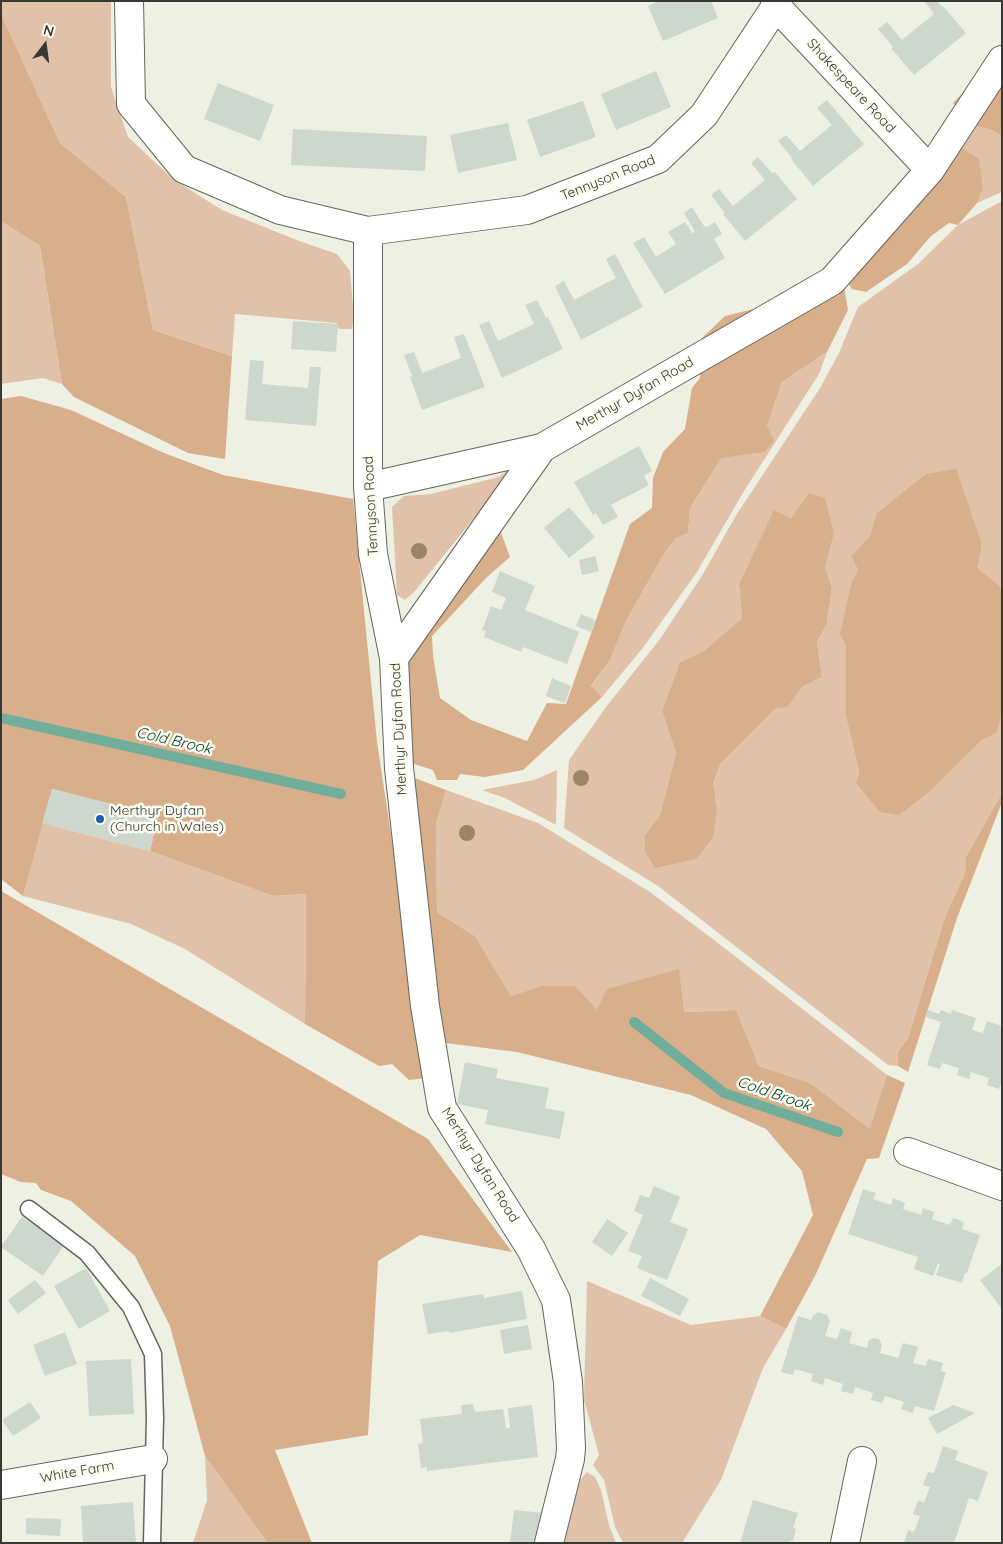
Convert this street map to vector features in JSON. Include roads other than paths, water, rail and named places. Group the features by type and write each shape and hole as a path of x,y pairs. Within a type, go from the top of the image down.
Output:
{"street":[{"name":"Tennyson Road","path":"129,1 131,104 184,169 280,210 368,231 527,210 658,159 704,115 775,4"},
{"name":"Shakespeare Road","path":"775,4 930,170"},
{"name":"Merthyr Dyfan Road","path":"549,1543 570,1459 571,1448 568,1382 556,1300 532,1250 442,1108 425,1006 399,768 394,658 542,448 832,280 930,170 1002,60"},
{"name":"Tennyson Road","path":"368,231 368,487 373,554 394,658"},
{"path":"368,487 542,448"},
{"path":"908,1152 1002,1186"},
{"name":"White Farm","path":"1,1485 153,1459"},
{"path":"845,1543 862,1461"}],"lane":[{"path":"29,1209 87,1253 131,1307 153,1354 155,1418 152,1543"}],"waterway":[{"name":"Cold Brook","path":"1,718 341,794"},
{"name":"Cold Brook","path":"634,1022 724,1093 838,1132"}],"place":[{"name":"Merthyr Dyfan (Church in Wales)","path":"100,819"}]}
